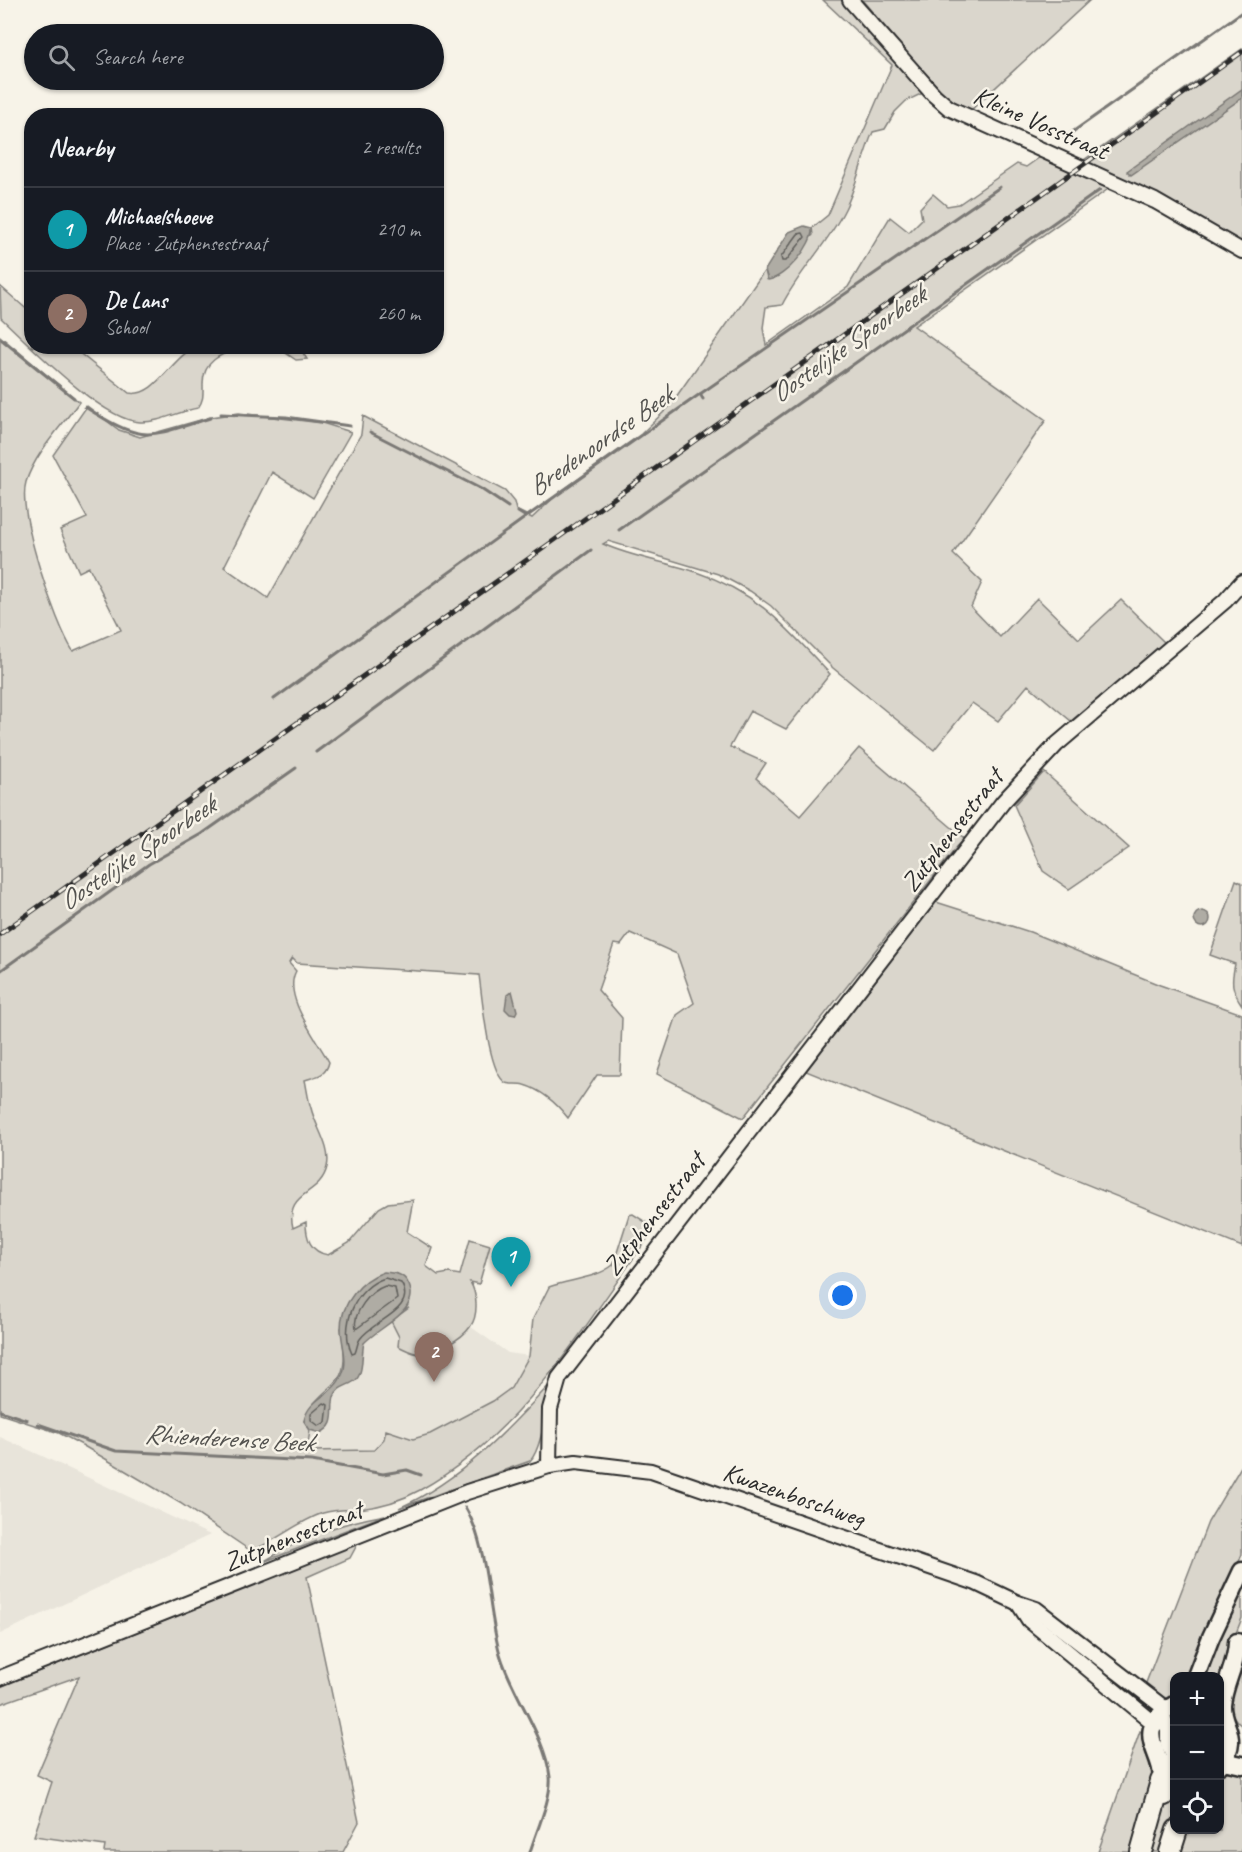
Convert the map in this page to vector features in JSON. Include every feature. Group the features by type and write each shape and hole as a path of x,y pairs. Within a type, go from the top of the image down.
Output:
{"highway":[{"path":"1141,1852 1170,1767"},
{"path":"1170,1852 1176,1834"}],"main road":[{"path":"1205,1672 1221,1620 1242,1571"},
{"path":"1198,1672 1211,1637 1221,1620"},
{"path":"1224,1677 1240,1636"},
{"path":"1240,1636 1228,1738 1242,1765"},
{"path":"1164,1719 1153,1750 1162,1770 1170,1767"},
{"path":"1164,1719 1169,1728 1170,1749"}],"street":[{"name":"Kleine Vosstraat","path":"850,0 934,95 949,108 1155,201 1187,217 1242,251"},
{"name":"Zutphensestraat","path":"0,1678 467,1492 549,1466 550,1409 559,1378 1003,802 1056,745 1225,601 1242,582"},
{"name":"Kwazenboschweg","path":"549,1466 576,1462 651,1472 976,1583 1018,1604 1036,1609 1164,1719"},
{"name":"Kwazenboschweg","path":"1018,1604 1029,1620 1108,1685 1164,1719"}],"shaded area":[{"path":"823,0 841,0 925,92 906,101 895,112 885,129 873,132 853,190 838,222 782,305 766,307 763,328 766,345 848,287 890,217 909,232 922,219 920,208 933,194 947,206 959,204 1017,164 1026,167 1043,155 1114,185 914,326 1046,420 953,554 982,582 971,607 1000,637 1037,598 1079,639 1121,600 1165,643 1071,721 1028,685 998,721 972,703 934,750 833,668 771,606 750,591 718,574 608,541 603,544 696,572 737,590 770,613 830,674 786,729 750,711 730,747 766,763 756,778 800,816 859,748 964,838 743,1118 657,1074 677,1015 694,1003 677,954 630,933 621,945 614,944 598,990 622,1018 620,1075 597,1075 568,1118 554,1103 536,1090 522,1084 506,1083 500,1077 490,1050 479,975 297,963 292,958 289,963 296,971 293,992 297,1004 302,1017 329,1062 323,1073 305,1080 313,1115 327,1152 327,1167 323,1177 298,1200 294,1207 293,1228 306,1222 310,1243 317,1251 328,1255 349,1243 379,1208 388,1203 413,1200 407,1232 432,1248 426,1266 438,1275 449,1273 460,1275 470,1239 490,1245 479,1284 470,1282 476,1304 473,1322 466,1332 448,1345 421,1354 398,1346 399,1337 391,1321 409,1308 341,1328 344,1365 335,1383 320,1397 304,1421 310,1430 307,1451 374,1450 384,1439 386,1430 413,1439 430,1434 493,1401 511,1388 529,1356 533,1319 549,1287 591,1276 613,1265 629,1215 633,1214 655,1228 578,1337 522,1407 491,1438 457,1466 406,1497 374,1507 323,1513 251,1551 180,1503 82,1445 59,1433 0,1414 0,336 79,402 30,471 26,482 25,497 27,517 39,567 65,637 73,651 121,630 89,567 79,572 60,530 87,518 53,455 87,406 119,430 140,437 211,417 239,413 322,423 351,432 313,498 272,472 224,567 268,598 361,434 363,416 505,491 514,502 516,510 532,518 561,491 641,434 669,407 765,270 767,279 813,235 812,228 828,215 892,65"},
{"path":"859,0 1090,0 970,111 947,97"},
{"path":"1242,49 1242,246 1163,198 1084,160"},
{"path":"0,286 24,307 24,340 1,318"},
{"path":"39,354 81,354 129,393 138,393 155,384 184,354 224,354 206,369 203,397 198,408 147,422 124,418 106,409"},
{"path":"287,354 304,354 307,359 296,360"},
{"path":"1044,772 1129,848 1069,889 1043,871 1014,805"},
{"path":"1236,880 1242,883 1242,1005 1233,985 1235,964 1210,955"},
{"path":"936,902 1030,932 1160,985 1242,1014 1242,1247 806,1071"},
{"path":"451,1317 471,1327 508,1353 530,1356 511,1388 493,1401 429,1434 413,1439 386,1430 384,1439 374,1450 307,1451 310,1430 321,1433 334,1405 334,1395 360,1372 364,1343 371,1336 391,1321"},
{"path":"552,1382 541,1435 535,1454 530,1461 399,1508 422,1497 463,1469 500,1436"},
{"path":"0,1437 40,1455 210,1535 0,1634"},
{"path":"1242,1465 1242,1554 1196,1672 1170,1672 1170,1701 1165,1701 1144,1688 1208,1522"},
{"path":"385,1515 263,1562 321,1532 351,1522"},
{"path":"358,1543 350,1558 307,1577 359,1822 343,1852 104,1852 105,1846 34,1836 52,1782 37,1775 79,1676 0,1704 0,1687"},
{"path":"1242,1584 1242,1618 1221,1672 1208,1672 1218,1639"},
{"path":"1242,1649 1242,1726 1230,1709 1229,1700 1232,1679"},
{"path":"1140,1731 1144,1734 1156,1768 1136,1852 1098,1852"},
{"path":"1242,1768 1242,1852 1175,1852 1182,1834 1224,1834 1224,1770"},
{"path":"1170,1789 1170,1830 1163,1852 1148,1852"}],"water":[{"path":"1242,89 1242,98 1131,175 1127,171"},
{"path":"804,226 812,228 811,235 797,260 775,278 768,280 765,270 789,232"},
{"path":"1202,911 1210,919 1202,927 1194,919"},
{"path":"512,991 517,1011 515,1015 505,1009 507,995"},
{"path":"384,1272 404,1277 411,1293 410,1301 398,1317 364,1343 359,1376 336,1393 331,1422 326,1430 320,1433 310,1430 304,1421 306,1413 315,1402 333,1388 344,1370 345,1358 341,1329 348,1302 368,1280"}],"waterway":[{"path":"861,0 940,92"},
{"path":"1064,138 1242,12"},
{"path":"700,394 1000,187"},
{"name":"Oostelijke Spoorbeek","path":"619,530 1100,190"},
{"name":"Bredenoordse Beek","path":"1,339 74,398"},
{"name":"Bredenoordse Beek","path":"518,512 526,517 700,394 703,399"},
{"name":"Bredenoordse Beek","path":"85,407 120,427 146,434 172,430 210,418"},
{"name":"Bredenoordse Beek","path":"221,414 286,417 350,426"},
{"name":"Bredenoordse Beek","path":"370,432 481,489 508,507"},
{"path":"274,699 526,517"},
{"name":"Oostelijke Spoorbeek","path":"316,752 591,550"},
{"name":"Oostelijke Spoorbeek","path":"0,971 149,864 202,834 296,768"},
{"name":"Rhienderense Beek","path":"0,1411 27,1420"},
{"name":"Rhienderense Beek","path":"38,1424 116,1451 312,1461 383,1474 407,1470 421,1475"},
{"name":"Rhienderense Beek","path":"465,1507 479,1541 500,1654 547,1761 550,1785 530,1852"}],"railway":[{"path":"0,934 1242,52"}],"place":[{"name":"Michaelshoeve","path":"511,1287"},
{"name":"De Lans","path":"434,1382"}]}
